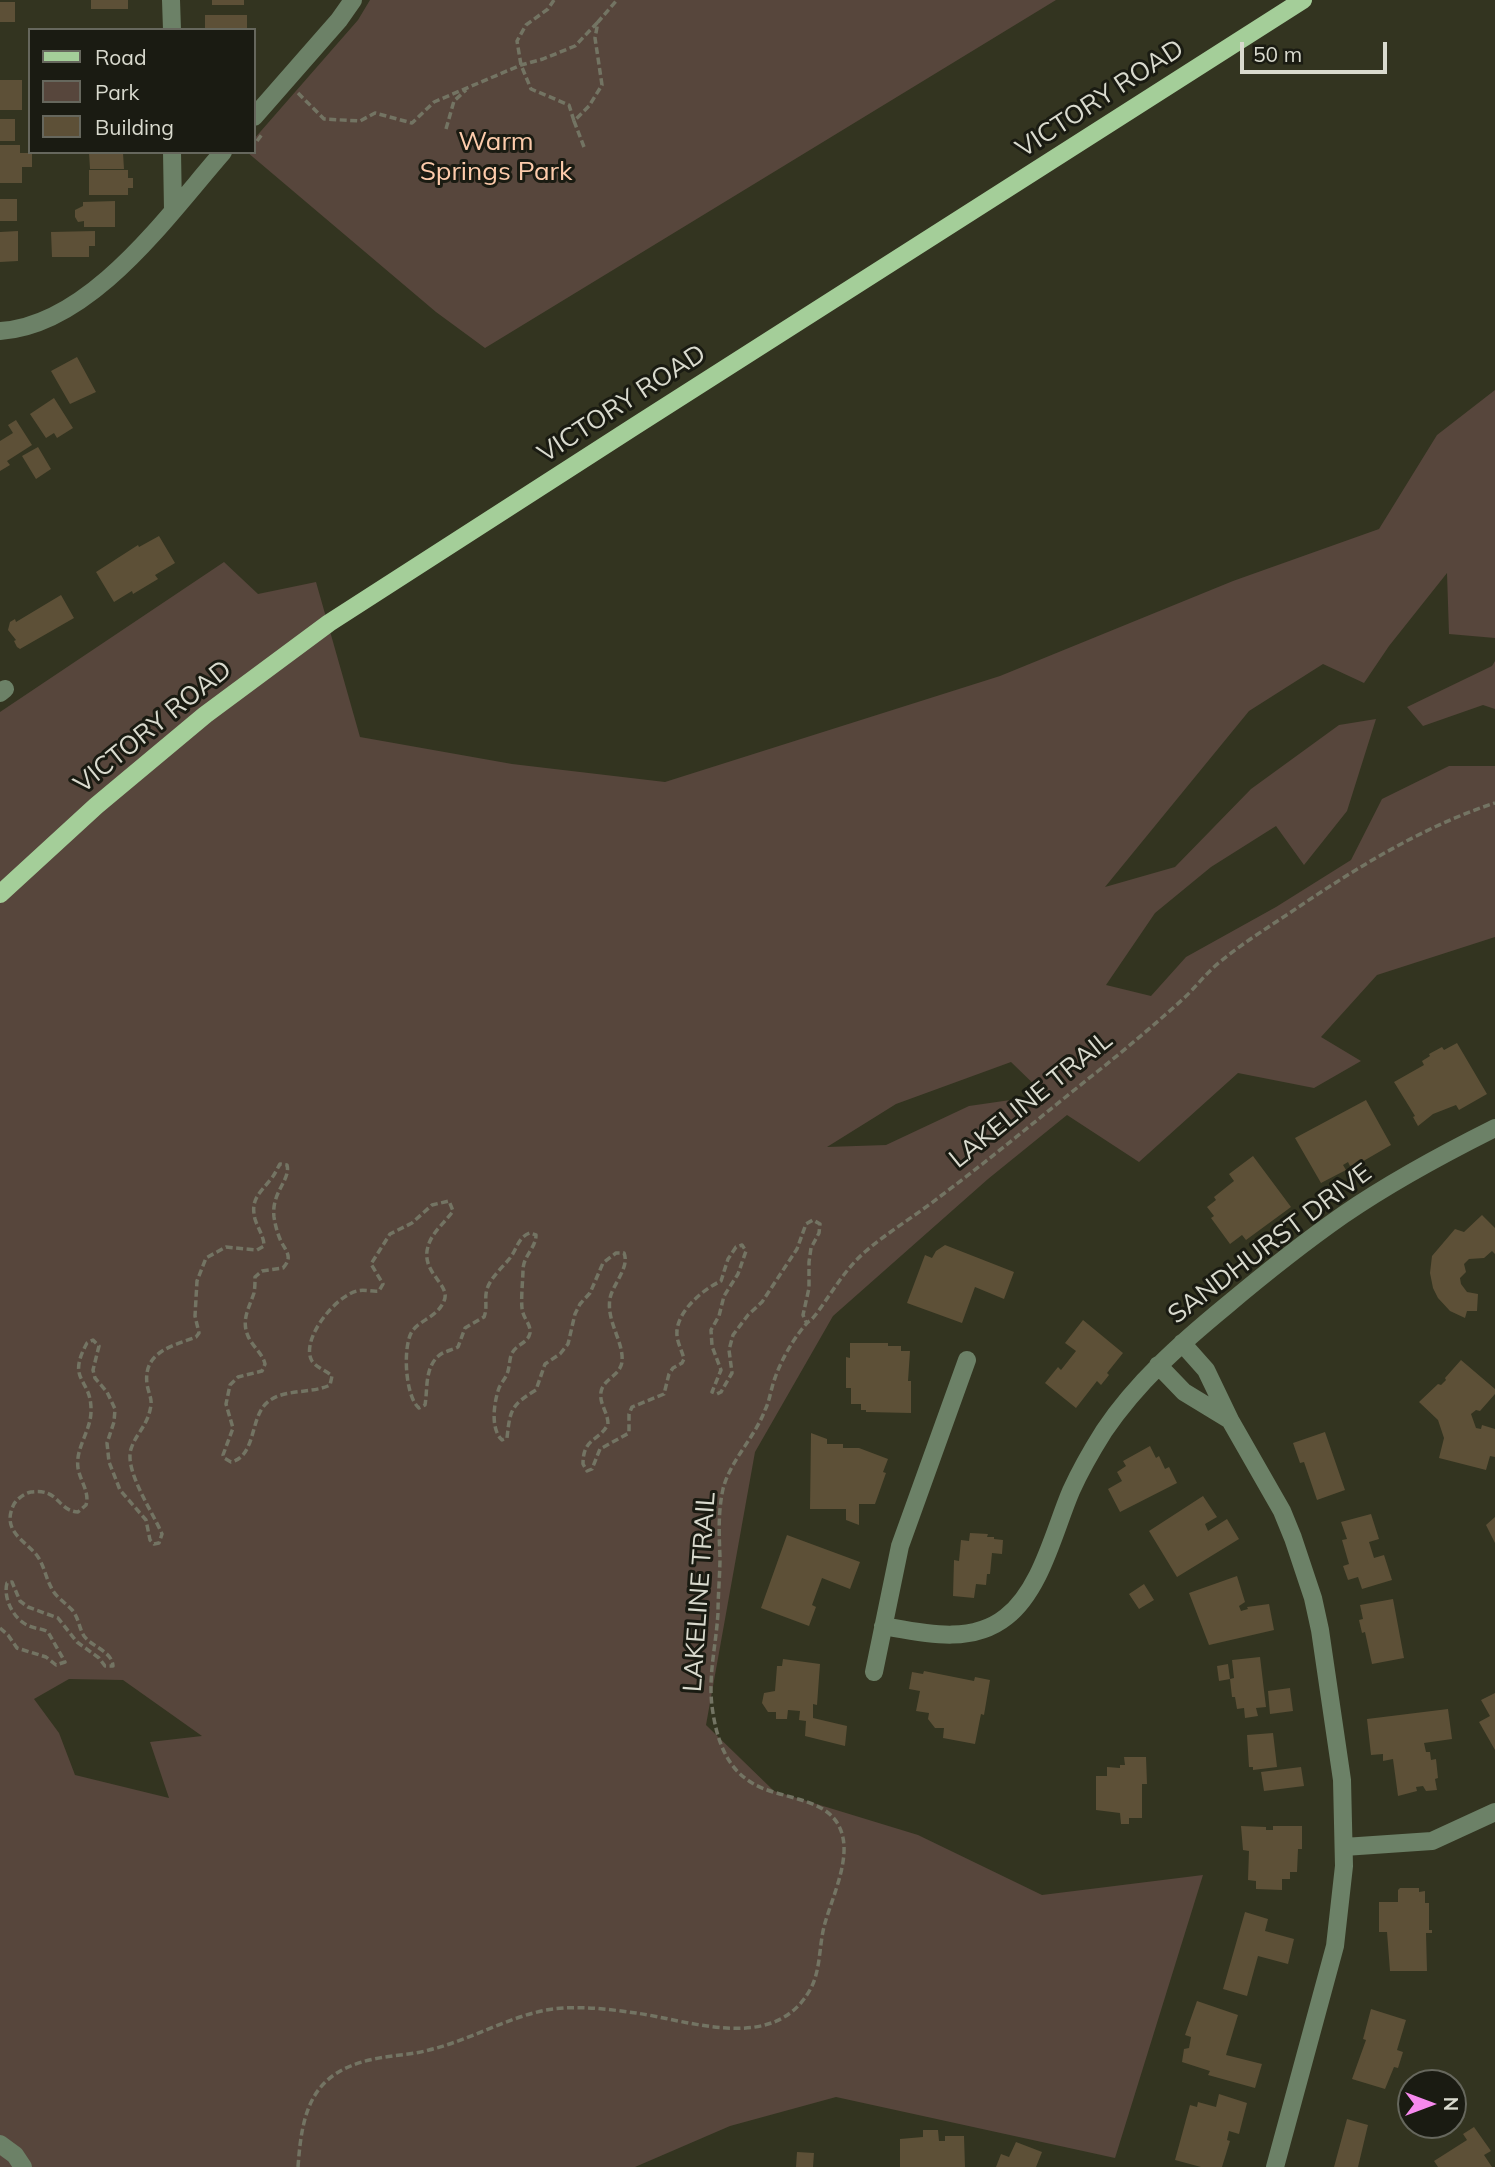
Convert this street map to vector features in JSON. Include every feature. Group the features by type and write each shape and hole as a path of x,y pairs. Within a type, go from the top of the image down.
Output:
{"main road":[{"name":"VICTORY ROAD","path":"0,894 96,806 205,715 329,624 1303,0"}],"street":[{"path":"171,0 172,28"},
{"path":"256,115 339,20 353,0"},
{"path":"172,154 173,210"},
{"path":"0,331 29,326 52,317 81,300 123,265 221,154"},
{"name":"SANDHURST DRIVE","path":"883,1626 941,1635 968,1634 993,1625 1017,1607 1037,1576 1072,1489 1104,1431 1158,1365 1255,1281 1342,1215 1437,1158 1495,1128"},
{"path":"1182,1343 1206,1370 1230,1420 1282,1511 1303,1565 1320,1630 1338,1747 1344,1847 1335,1946 1275,2167"},
{"path":"874,1672 900,1546 967,1360"},
{"path":"1158,1365 1184,1392 1230,1420"},
{"path":"1344,1847 1432,1841 1495,1812"},
{"path":"0,2144 15,2155 23,2167"}],"path":[{"path":"554,0 548,9 526,25 517,41 521,65 531,89 569,105 584,147"},
{"path":"290,102 298,93 324,120 360,121 375,113 412,123 434,102 521,65 575,46 617,0"},
{"path":"574,121 589,106 602,85 595,38 598,22"},
{"path":"446,129 454,101 468,89"},
{"path":"257,141 265,131"},
{"name":"LAKELINE TRAIL","path":"298,2167 305,2114 312,2095 328,2081 362,2062 427,2051 481,2034 519,2017 547,2010 575,2008 641,2014 714,2028 770,2025 788,2015 811,1988 816,1973 823,1928 841,1870 844,1847 833,1818 820,1807 751,1783 727,1757 720,1745 712,1710 710,1671 716,1639 722,1492 727,1477 750,1442 767,1408 782,1361 806,1322 865,1252 942,1195 1119,1054 1186,996 1214,967 1257,934 1342,877 1394,847 1495,803"},
{"path":"0,1628 8,1634 17,1648 46,1657 56,1665 65,1662 48,1632 30,1627 14,1614 5,1589 7,1583 12,1582 20,1601 28,1607 58,1618 77,1642 99,1658 105,1666 113,1666 112,1659 85,1637 73,1612 54,1593 39,1558 16,1537 11,1524 12,1510 20,1497 32,1492 52,1494 69,1511 78,1512 86,1505 88,1495 78,1459 92,1406 77,1367 87,1343 93,1339 99,1346 93,1370 95,1378 107,1392 115,1409 107,1443 109,1462 120,1490 146,1520 150,1540 154,1544 159,1543 162,1534 142,1496 129,1458 135,1440 145,1427 151,1405 147,1385 148,1367 159,1352 196,1337 199,1333 195,1316 197,1281 206,1258 226,1247 257,1250 264,1246 253,1203 280,1164 287,1165 288,1170 274,1199 274,1216 289,1261 283,1268 262,1271 255,1277 255,1291 247,1309 245,1324 248,1336 265,1364 262,1371 238,1377 230,1385 226,1404 233,1427 223,1455 231,1462 240,1459 245,1451 259,1414 268,1401 297,1391 330,1385 332,1376 312,1362 310,1355 311,1342 318,1323 348,1295 356,1291 374,1292 381,1289 383,1284 372,1267 372,1259 390,1234 412,1223 426,1209 440,1201 449,1201 453,1211 431,1238 427,1257 430,1271 444,1288 445,1298 433,1316 414,1328 409,1338 407,1380 416,1407 425,1405 428,1376 433,1363 442,1354 458,1347 465,1328 484,1317 487,1307 486,1292 491,1280 510,1258 522,1237 530,1233 536,1235 536,1242 525,1258 523,1268 521,1310 530,1326 530,1334 512,1353 497,1399 495,1424 502,1440 507,1438 513,1408 520,1399 536,1390 545,1364 560,1354 568,1343 575,1314 590,1293 603,1263 616,1253 624,1253 626,1256 626,1263 612,1291 610,1302 612,1326 622,1363 618,1372 607,1381 601,1391 600,1400 608,1424 604,1431 586,1446 583,1464 587,1471 592,1469 604,1445 629,1433 629,1414 632,1407 664,1394 668,1374 684,1359 677,1332 680,1320 699,1294 720,1281 728,1259 736,1247 742,1245 746,1251 738,1274 724,1296 719,1316 711,1330 712,1346 722,1370 712,1392 721,1392 732,1373 729,1350 733,1335 762,1301 797,1249 806,1224 813,1220 820,1224 820,1228 811,1248 809,1288 803,1315 806,1322"}],"green space":[{"name":"Warm Springs Park","path":"370,0 1056,0 485,348 436,312 249,154 256,154 256,137 358,20"},
{"path":"1495,390 1495,638 1449,634 1447,573 1389,646 1364,683 1323,664 1249,711 1105,887 1175,867 1251,789 1339,725 1376,719 1347,811 1304,865 1276,826 1211,867 1155,913 1106,985 1151,996 1186,957 1276,907 1351,860 1382,799 1449,766 1495,766 1495,937 1377,975 1321,1037 1361,1061 1314,1088 1238,1073 1139,1162 1067,1115 988,1179 833,1316 755,1452 706,1725 774,1791 918,1835 1042,1895 1203,1875 1115,2158 836,2097 730,2126 635,2167 0,2167 0,712 224,562 258,594 316,582 360,737 512,764 665,782 1000,676 1233,581 1379,529 1437,435","holes":["1011,1062 1045,1095 969,1106 886,1145 827,1147 896,1104","69,1679 123,1680 202,1736 150,1742 169,1798 75,1775 59,1733 34,1699"]},
{"path":"1495,661 1495,709 1483,705 1423,726 1407,707 1492,666"}],"building":[{"path":"91,0 128,0 128,9 91,9"},
{"path":"212,0 244,0 244,5 212,5"},
{"path":"0,2 15,2 15,22 0,22"},
{"path":"205,15 247,15 247,28 205,28"},
{"path":"0,80 22,80 22,110 0,110"},
{"path":"0,119 15,119 15,141 0,141"},
{"path":"0,145 20,145 20,153 32,154 32,167 22,167 22,183 0,183"},
{"path":"89,154 123,154 124,169 90,169"},
{"path":"89,170 128,170 128,178 133,178 133,188 128,188 128,195 89,195"},
{"path":"0,199 17,199 17,221 0,221"},
{"path":"115,201 115,227 84,227 84,221 78,222 75,217 75,210 83,206 83,202"},
{"path":"18,231 18,261 0,262 0,232"},
{"path":"95,231 95,246 89,246 89,257 52,257 51,232"},
{"path":"77,357 96,392 70,404 51,371"},
{"path":"54,398 73,428 57,438 54,433 46,438 30,414"},
{"path":"16,420 32,445 7,461 10,465 0,471 0,441 13,433 8,425"},
{"path":"38,447 51,469 36,479 22,456"},
{"path":"159,536 175,563 155,575 158,579 114,602 96,572 138,545 139,547"},
{"path":"61,595 74,618 20,649 17,647 14,641 16,640 8,630 10,622 15,619 16,622"},
{"path":"1457,1043 1487,1094 1459,1110 1456,1105 1433,1114 1418,1126 1413,1117 1415,1116 1394,1082 1424,1065 1422,1061 1430,1056 1429,1054"},
{"path":"1366,1100 1391,1145 1360,1163 1350,1166 1348,1162 1343,1165 1346,1170 1321,1183 1295,1138"},
{"path":"1253,1156 1291,1207 1246,1240 1242,1235 1230,1244 1211,1218 1214,1216 1207,1207 1216,1200 1214,1197 1234,1181 1229,1174"},
{"path":"1482,1215 1495,1228 1495,1254 1492,1251 1484,1258 1469,1259 1464,1264 1466,1272 1460,1278 1461,1284 1467,1292 1478,1294 1477,1311 1467,1311 1465,1318 1450,1311 1438,1298 1430,1273 1432,1256 1455,1229 1464,1232"},
{"path":"945,1245 1014,1272 1004,1299 975,1287 962,1323 907,1303 925,1255 932,1258 936,1251"},
{"path":"1083,1320 1123,1353 1101,1385 1097,1381 1076,1408 1045,1383 1058,1367 1061,1370 1076,1351 1065,1343"},
{"path":"850,1343 888,1343 888,1346 901,1346 901,1351 910,1351 908,1381 911,1381 911,1413 866,1412 861,1410 861,1404 851,1404 851,1388 846,1388 846,1357 850,1358"},
{"path":"1461,1360 1495,1389 1495,1394 1480,1411 1476,1410 1471,1414 1476,1428 1481,1429 1482,1425 1495,1429 1495,1457 1490,1456 1486,1470 1439,1458 1444,1438 1438,1420 1419,1402 1446,1380"},
{"path":"1325,1432 1345,1490 1317,1500 1304,1462 1300,1463 1293,1443"},
{"path":"811,1433 827,1439 827,1444 843,1444 843,1448 859,1448 888,1459 875,1504 859,1504 859,1525 846,1520 846,1509 810,1509"},
{"path":"1150,1446 1165,1469 1169,1467 1177,1483 1120,1512 1108,1489 1122,1481 1117,1472 1126,1466 1123,1461"},
{"path":"1203,1496 1217,1517 1205,1524 1208,1531 1227,1519 1239,1539 1177,1577 1149,1531"},
{"path":"1371,1514 1379,1539 1369,1542 1374,1558 1384,1555 1392,1580 1362,1589 1358,1577 1348,1580 1343,1566 1349,1564 1342,1540 1347,1539 1341,1522"},
{"path":"1495,1517 1495,1543 1486,1525"},
{"path":"970,1533 988,1534 987,1537 1003,1540 1002,1554 992,1553 986,1585 976,1584 974,1598 953,1596 954,1560 959,1561 961,1540 969,1541"},
{"path":"787,1535 860,1562 850,1589 822,1578 812,1605 816,1607 809,1626 761,1608"},
{"path":"1237,1576 1245,1602 1239,1606 1241,1611 1248,1609 1247,1607 1269,1604 1274,1630 1209,1645 1189,1593"},
{"path":"1144,1584 1154,1600 1139,1609 1129,1594"},
{"path":"1393,1599 1404,1658 1372,1664 1365,1632 1362,1633 1359,1620 1363,1619 1360,1605"},
{"path":"1260,1657 1266,1707 1256,1708 1258,1716 1245,1718 1244,1708 1237,1709 1235,1697 1232,1697 1232,1660"},
{"path":"783,1659 820,1664 817,1705 813,1704 813,1718 847,1726 845,1746 805,1736 806,1721 799,1720 800,1711 788,1710 787,1719 776,1719 776,1712 768,1712 762,1703 764,1693 775,1691 777,1666 782,1666"},
{"path":"1228,1664 1230,1679 1219,1681 1217,1666"},
{"path":"924,1671 974,1681 975,1677 990,1680 984,1715 981,1714 975,1744 943,1738 944,1728 935,1728 928,1719 929,1713 916,1711 920,1691 909,1689 912,1672 923,1674"},
{"path":"1290,1688 1293,1711 1270,1714 1268,1691"},
{"path":"1495,1693 1495,1750 1479,1722 1490,1716 1481,1700"},
{"path":"1448,1709 1452,1739 1424,1743 1426,1752 1430,1752 1431,1760 1436,1759 1437,1790 1426,1791 1423,1786 1416,1787 1417,1791 1398,1796 1393,1759 1383,1761 1383,1754 1371,1755 1367,1719"},
{"path":"1273,1733 1277,1767 1253,1770 1253,1767 1249,1767 1247,1735"},
{"path":"1124,1757 1146,1757 1147,1784 1142,1784 1142,1818 1129,1818 1129,1824 1121,1824 1120,1813 1096,1810 1096,1776 1107,1776 1107,1767 1120,1768 1120,1765 1125,1765"},
{"path":"1301,1767 1304,1786 1264,1791 1261,1772"},
{"path":"1241,1826 1266,1827 1266,1830 1273,1830 1273,1826 1302,1826 1302,1849 1298,1849 1297,1872 1290,1872 1290,1879 1282,1879 1282,1890 1256,1889 1256,1881 1248,1880 1249,1851 1243,1850"},
{"path":"1400,1888 1419,1888 1419,1892 1425,1891 1425,1903 1429,1903 1429,1930 1432,1930 1432,1933 1426,1933 1427,1971 1390,1971 1387,1932 1379,1932 1379,1902 1398,1902"},
{"path":"1245,1912 1268,1919 1265,1931 1294,1939 1288,1964 1258,1956 1247,1996 1223,1989"},
{"path":"1197,2001 1238,2015 1226,2055 1262,2064 1255,2088 1208,2075 1210,2071 1182,2062 1184,2049 1189,2048 1191,2037 1185,2035"},
{"path":"1371,2009 1406,2020 1397,2050 1403,2052 1398,2068 1394,2067 1385,2089 1352,2079 1366,2040 1363,2039"},
{"path":"1219,2094 1247,2103 1239,2134 1229,2131 1227,2140 1230,2141 1222,2167 1201,2167 1175,2160 1190,2105 1197,2107 1198,2102 1216,2107"},
{"path":"1347,2119 1368,2125 1358,2167 1334,2167"},
{"path":"1474,2127 1491,2151 1484,2155 1492,2167 1438,2167 1434,2161 1467,2140 1467,2131"},
{"path":"923,2130 938,2130 939,2141 945,2141 945,2136 964,2136 965,2167 900,2167 900,2139 923,2137"},
{"path":"1016,2142 1042,2152 1036,2167 996,2167 1001,2154 1009,2157"},
{"path":"797,2152 814,2153 813,2167 796,2167"}]}
